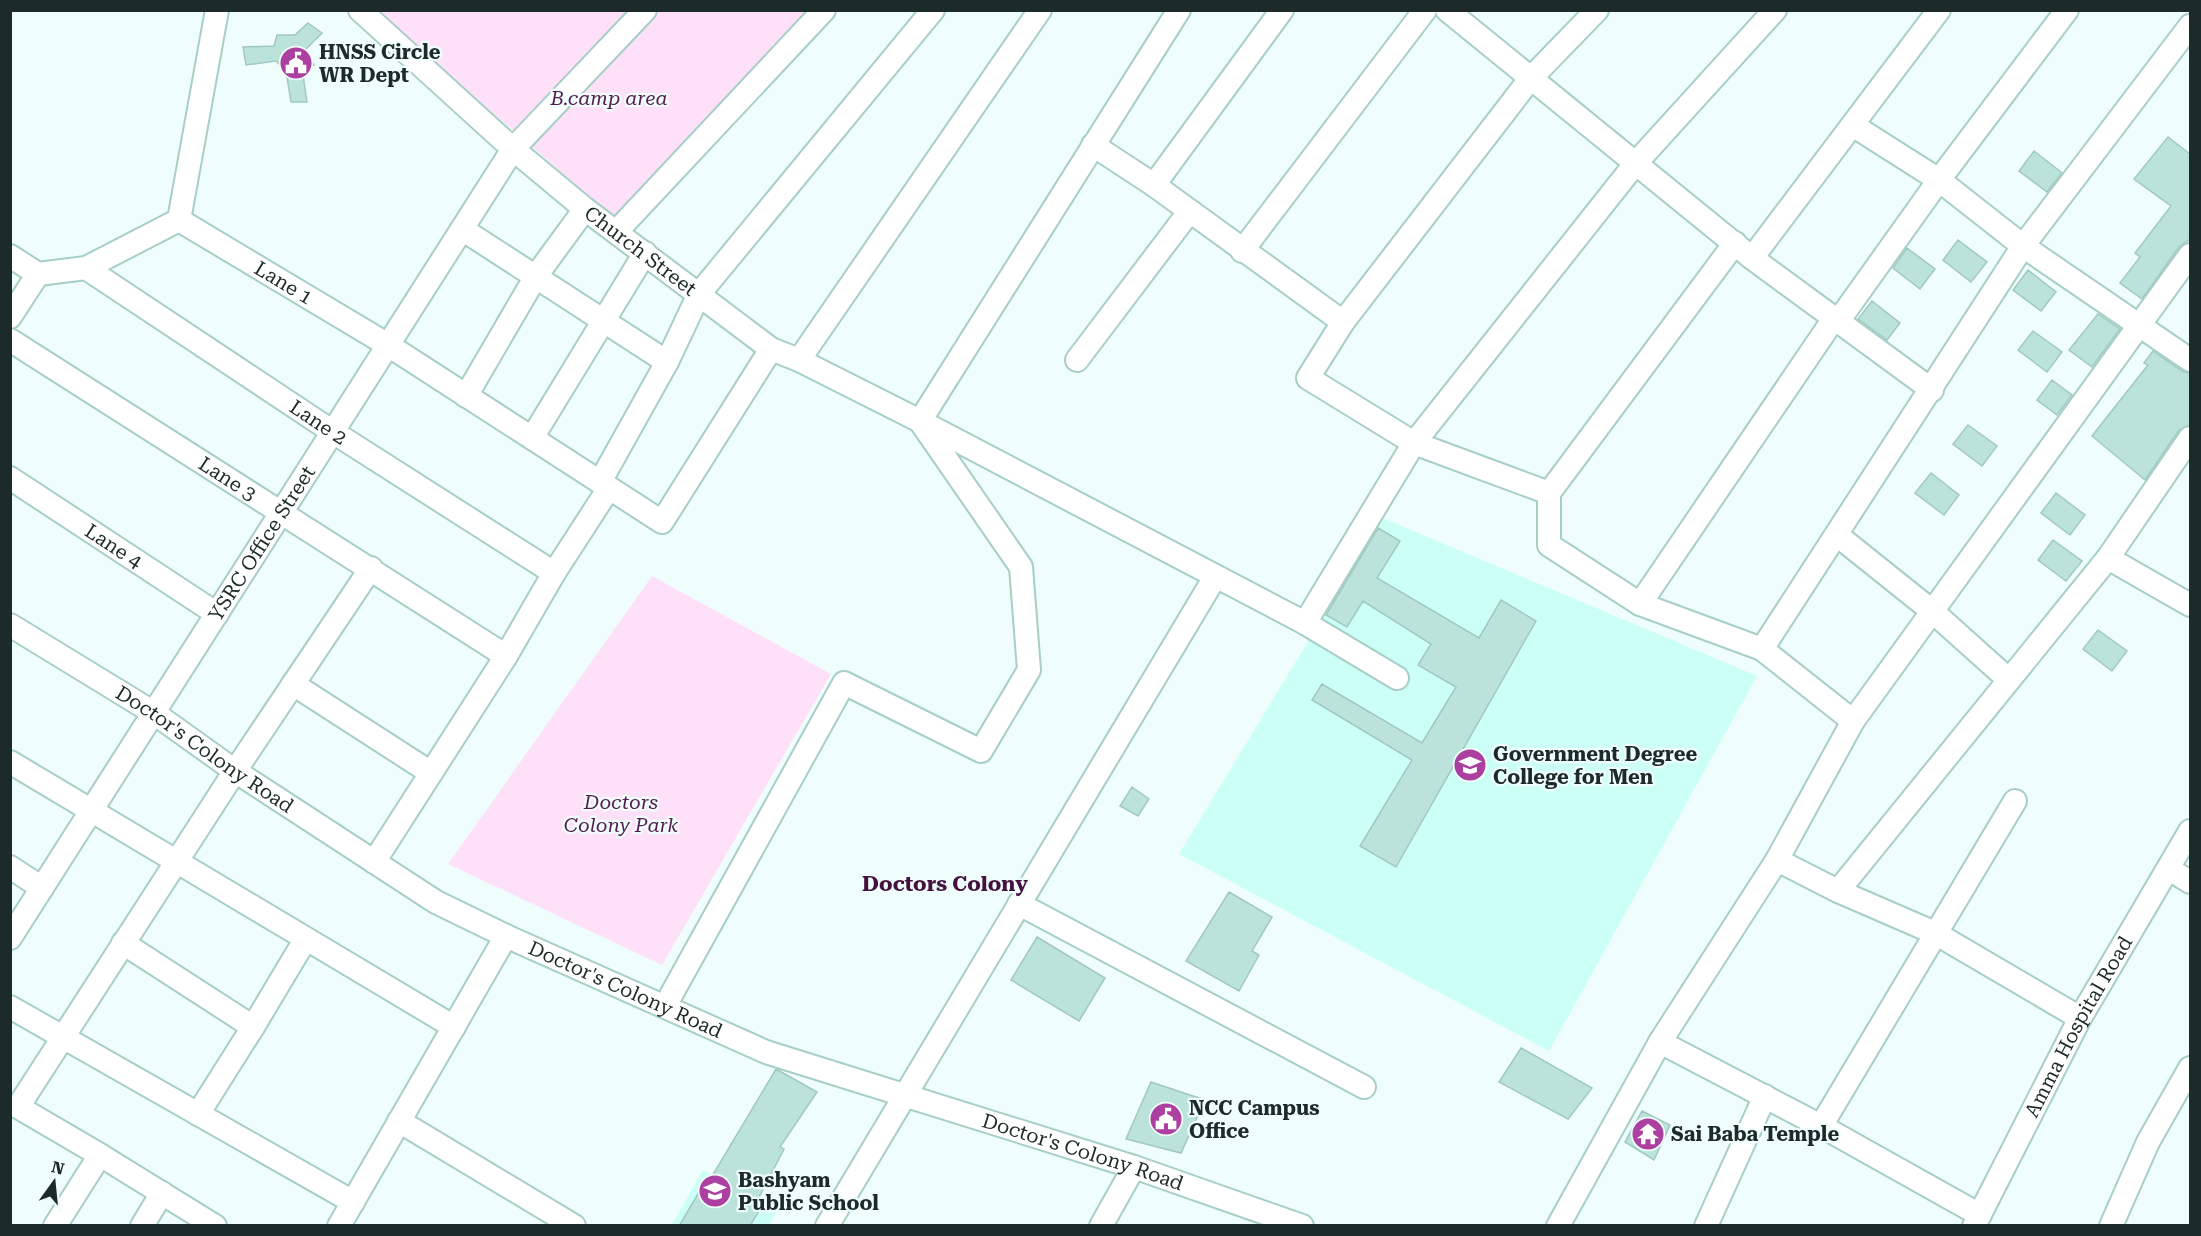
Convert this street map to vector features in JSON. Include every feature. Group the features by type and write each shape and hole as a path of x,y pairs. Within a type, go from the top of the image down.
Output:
{"street":[{"path":"10,256 38,274 86,268 179,220 217,10"},
{"name":"Church Street","path":"360,10 513,149 585,209 771,349 799,360 920,421 1305,622 1397,678"},
{"path":"616,232 824,10"},
{"path":"374,862 506,656 554,573 604,485 699,294 933,10"},
{"path":"799,360 1040,10"},
{"path":"664,1006 844,682 981,751 1029,670 1021,567 920,421 1179,10"},
{"path":"1154,185 1282,10"},
{"path":"1242,251 1425,10"},
{"path":"1447,10 1530,80 1752,258 1837,318 1932,390"},
{"path":"1549,493 1414,443 1308,378 1343,322 1530,80 1597,10"},
{"path":"1305,622 1414,443 1635,164 1775,10"},
{"path":"1752,258 1854,126 1939,10"},
{"path":"1640,604 1837,318 2067,10"},
{"name":"YSRC Office Street","path":"10,938 513,149 639,13"},
{"path":"1762,649 1932,390 2023,246 2190,26"},
{"path":"1854,126 1938,180 2023,246 2190,360"},
{"path":"1093,145 1154,185 1343,322"},
{"path":"466,396 536,276 585,209"},
{"path":"1077,360 1189,212"},
{"name":"Lane 1","path":"179,220 388,345 662,522 771,349"},
{"path":"462,229 667,362"},
{"path":"1735,243 1549,493 1549,545 1640,604 1762,649 1853,721"},
{"path":"532,438 601,321 645,253"},
{"path":"1558,1226 1660,1042 1777,860 1853,721 2190,255"},
{"name":"Lane 2","path":"86,268 333,432 554,573"},
{"path":"10,317 38,274"},
{"name":"Lane 3","path":"10,340 506,656"},
{"path":"1838,891 2108,558 2190,438"},
{"name":"Lane 4","path":"10,478 217,614"},
{"path":"1837,535 1932,611 2009,680"},
{"path":"2108,558 2190,605"},
{"path":"215,1226 100,1155 14,1113 235,771 371,568"},
{"path":"827,1226 1215,577"},
{"name":"Doctor's Colony Road","path":"10,625 154,713 235,771 436,902 506,936 766,1052 1134,1167 1302,1226"},
{"path":"293,684 431,773"},
{"path":"10,762 454,1027"},
{"path":"1821,1126 2015,801"},
{"name":"Amma Hospital Road","path":"1977,1220 2080,1018 2190,831"},
{"path":"1777,860 1838,891 1935,933 2080,1018"},
{"path":"10,867 42,888"},
{"path":"2169,869 2190,882"},
{"path":"1019,904 1364,1087"},
{"path":"339,1226 506,936"},
{"path":"198,1114 305,940"},
{"path":"123,943 253,1027"},
{"path":"10,1007 353,1202"},
{"path":"1660,1042 1821,1126 1977,1220"},
{"path":"2111,1226 2148,1142 2190,1068"},
{"path":"1706,1226 1765,1096"},
{"path":"399,1121 541,1218 574,1226"},
{"path":"55,1226 100,1155"},
{"path":"1101,1226 1134,1167"},
{"path":"142,1226 162,1193"}],"shaded area":[{"name":"Government Degree College for Men","path":"1383,518 1757,676 1549,1051 1179,854"},
{"name":"Bashyam Public School","path":"703,1170 776,1212 769,1225 671,1226"}],"green space":[{"name":"B.camp area","path":"375,11 805,11 617,220"},
{"name":"Doctors Colony Park","path":"652,576 831,674 662,965 448,864"}],"building":[{"name":"HNSS Circle WR Dept","path":"308,23 322,33 305,50 314,65 302,68 307,102 291,102 286,71 276,61 246,65 243,47 274,46 277,35 295,35"},
{"path":"2168,137 2190,154 2190,239 2179,247 2142,299 2120,283 2140,257 2135,253 2171,206 2134,179"},
{"path":"2034,151 2062,173 2047,192 2019,171"},
{"path":"1958,240 1987,262 1971,282 1943,260"},
{"path":"1907,248 1935,269 1920,289 1893,268"},
{"path":"2028,270 2056,292 2041,311 2013,290"},
{"path":"1872,301 1900,323 1887,340 1858,319"},
{"path":"2098,314 2120,329 2092,367 2069,350"},
{"path":"2033,331 2062,352 2047,372 2018,350"},
{"path":"2153,351 2182,371 2190,373 2190,425 2179,430 2145,480 2092,436 2148,365 2144,363"},
{"path":"2052,380 2072,395 2057,415 2037,400"},
{"path":"1968,425 1997,446 1982,466 1953,444"},
{"path":"1931,473 1959,495 1944,515 1915,493"},
{"path":"2056,493 2085,515 2070,535 2041,513"},
{"path":"1378,528 1400,541 1377,578 1479,638 1501,600 1536,621 1396,867 1360,846 1412,760 1312,700 1322,684 1422,743 1456,687 1418,665 1431,644 1363,601 1347,627 1326,615"},
{"path":"2053,540 2082,561 2066,581 2038,560"},
{"path":"2098,630 2127,651 2112,671 2083,649"},
{"path":"1132,787 1149,799 1138,816 1120,806"},
{"path":"1229,892 1272,917 1252,951 1259,955 1239,991 1186,961"},
{"path":"1037,937 1105,978 1079,1021 1011,980"},
{"path":"1521,1048 1592,1088 1568,1119 1499,1082"},
{"path":"776,1069 817,1092 780,1147 784,1149 754,1207 759,1211 750,1226 679,1226 708,1177 711,1178"},
{"name":"NCC Campus Office","path":"1151,1082 1205,1100 1181,1153 1126,1139"},
{"name":"Sai Baba Temple","path":"1642,1111 1670,1125 1654,1160 1625,1142"}],"place":[{"name":"HNSS Circle WR Dept","path":"296,63"},
{"name":"Government Degree College for Men","path":"1470,765"},
{"name":"NCC Campus Office","path":"1166,1119"},
{"name":"Sai Baba Temple","path":"1648,1134"},
{"name":"Bashyam Public School","path":"715,1191"}],"district":[{"name":"Doctors Colony","path":"945,884"}]}
